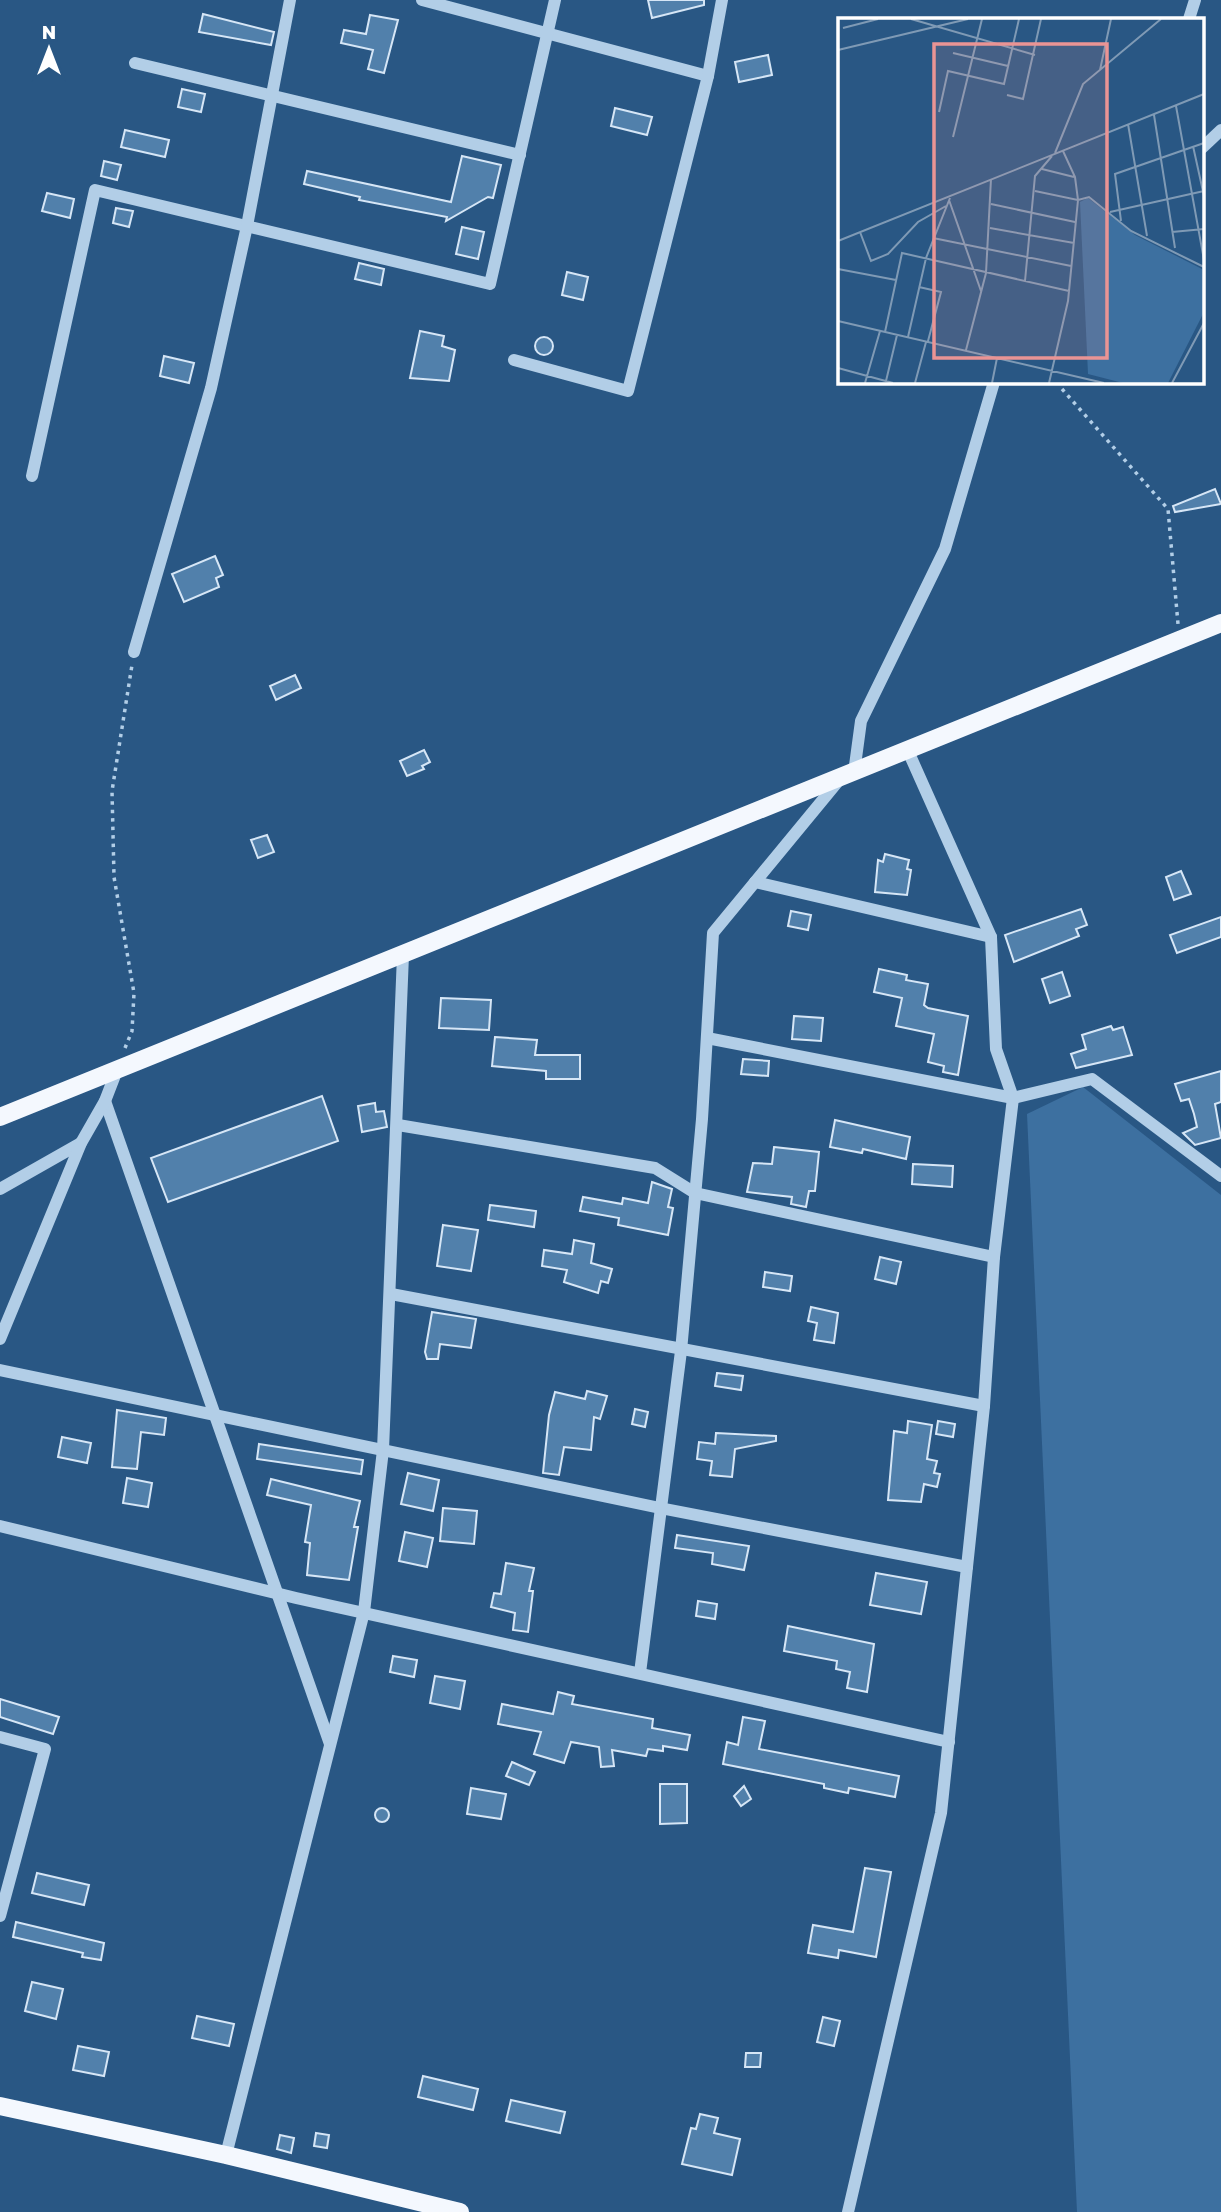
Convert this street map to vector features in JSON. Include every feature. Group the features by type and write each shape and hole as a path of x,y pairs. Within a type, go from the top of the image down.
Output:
{"main road":[{"path":"0,1117 1221,623"},
{"path":"0,2106 226,2155 450,2211"}],"street":[{"path":"134,652 211,388 247,226 290,0"},
{"path":"422,0 708,76"},
{"path":"32,477 95,190 490,284 555,0"},
{"path":"514,360 628,391 708,76 722,0"},
{"path":"1189,18 1195,0"},
{"path":"135,63 520,155"},
{"path":"1204,146 1221,130"},
{"path":"640,1673 681,1351 713,933 847,776 861,721 944,549 994,383"},
{"path":"848,2212 942,1813 984,1406 994,1257 1013,1098 996,1049 991,937 908,751"},
{"path":"755,882 991,937"},
{"path":"226,2155 364,1612 383,1450 403,955"},
{"path":"707,1038 1013,1098 1092,1079 1221,1176"},
{"path":"0,1339 81,1143 105,1101 117,1070"},
{"path":"105,1101 330,1744"},
{"path":"398,1125 655,1168 695,1193 994,1257"},
{"path":"0,1189 81,1143"},
{"path":"391,1294 681,1351 984,1406"},
{"path":"0,1370 660,1508 967,1567"},
{"path":"0,1526 277,1593 949,1742"},
{"path":"0,1737 45,1749 0,1916"}],"path":[{"path":"1062,389 1168,509 1180,640"},
{"path":"117,1070 132,1031 134,993 114,877 112,791 134,652"}],"shaded area":[{"path":"1083,1087 1221,1195 1221,2212 1077,2212 1027,1114"}],"building":[{"path":"648,0 704,0 704,5 652,18"},
{"path":"203,14 274,32 271,45 199,32"},
{"path":"370,15 398,20 384,73 368,69 373,50 341,43 344,30 366,34"},
{"path":"768,55 772,75 739,82 735,62"},
{"path":"182,89 205,94 201,112 178,107"},
{"path":"615,108 652,117 647,135 611,126"},
{"path":"125,130 169,140 165,157 121,147"},
{"path":"462,156 501,165 493,198 488,197 446,221 447,217 359,200 360,197 304,184 307,171 451,202"},
{"path":"104,161 121,165 117,180 101,176"},
{"path":"47,193 74,199 70,218 42,211"},
{"path":"116,208 133,211 129,227 113,223"},
{"path":"462,227 484,232 478,259 456,254"},
{"path":"359,263 384,269 381,285 355,279"},
{"path":"567,272 588,277 583,300 562,295"},
{"path":"420,331 444,336 442,346 455,350 449,381 410,378"},
{"path":"544,337 551,339 551,353 544,355 537,353 535,346 537,339"},
{"path":"164,356 194,363 189,383 160,376"},
{"path":"1215,489 1221,504 1175,512 1173,506"},
{"path":"215,556 223,575 216,578 219,587 184,602 172,574"},
{"path":"295,675 301,688 276,700 270,686"},
{"path":"424,750 430,762 422,766 424,769 407,776 400,761"},
{"path":"267,835 274,852 258,858 251,840"},
{"path":"885,854 909,860 907,869 911,870 907,895 875,892 878,860 883,862"},
{"path":"1181,871 1191,894 1174,900 1166,877"},
{"path":"1081,909 1087,925 1076,929 1079,936 1014,962 1005,935"},
{"path":"791,911 811,915 808,930 788,926"},
{"path":"1221,917 1221,937 1177,953 1170,935"},
{"path":"879,969 907,975 906,980 928,984 924,1005 928,1008 968,1016 958,1075 943,1072 944,1066 928,1062 934,1034 896,1026 902,998 874,992"},
{"path":"1062,972 1070,996 1050,1003 1042,979"},
{"path":"441,998 491,1000 489,1030 439,1028"},
{"path":"794,1016 823,1018 821,1041 792,1039"},
{"path":"1111,1026 1113,1030 1123,1027 1132,1055 1076,1068 1071,1054 1086,1049 1082,1035"},
{"path":"495,1037 537,1040 535,1055 580,1055 580,1079 546,1079 546,1071 492,1066"},
{"path":"743,1059 769,1061 768,1076 741,1074"},
{"path":"1221,1071 1221,1102 1215,1104 1221,1138 1195,1145 1183,1133 1197,1127 1194,1114 1189,1099 1181,1101 1175,1084"},
{"path":"322,1096 338,1141 168,1202 151,1158"},
{"path":"375,1103 376,1112 384,1111 387,1127 362,1132 358,1106"},
{"path":"835,1120 910,1137 906,1159 863,1149 862,1153 830,1147"},
{"path":"774,1147 819,1152 815,1191 809,1191 806,1207 791,1204 792,1197 747,1192 753,1163 772,1164"},
{"path":"913,1164 953,1166 952,1187 912,1184"},
{"path":"652,1182 672,1189 668,1207 673,1208 668,1235 618,1225 619,1218 580,1211 583,1197 622,1204 623,1198 648,1203"},
{"path":"490,1205 536,1211 534,1227 488,1220"},
{"path":"443,1225 478,1230 471,1271 437,1266"},
{"path":"574,1240 594,1244 591,1263 612,1269 608,1283 601,1281 598,1293 564,1282 567,1270 542,1266 544,1250 572,1254"},
{"path":"880,1257 901,1262 896,1284 875,1279"},
{"path":"765,1272 792,1276 790,1291 763,1287"},
{"path":"811,1307 838,1313 834,1343 814,1340 817,1323 808,1321"},
{"path":"432,1312 476,1319 471,1348 440,1344 438,1359 427,1359 425,1352"},
{"path":"717,1373 743,1376 741,1390 715,1386"},
{"path":"587,1391 607,1396 600,1419 594,1417 591,1450 564,1447 559,1475 543,1473 549,1415 555,1392 585,1399"},
{"path":"635,1409 648,1412 645,1427 632,1424"},
{"path":"117,1410 166,1418 164,1435 141,1432 137,1469 112,1467"},
{"path":"908,1421 932,1425 927,1459 937,1461 934,1473 940,1474 937,1487 924,1484 921,1502 888,1500 894,1431 907,1433"},
{"path":"938,1421 955,1424 953,1437 936,1434"},
{"path":"716,1433 776,1436 776,1441 735,1449 732,1477 710,1475 712,1461 697,1459 699,1442 715,1444"},
{"path":"62,1437 91,1443 87,1463 58,1457"},
{"path":"259,1444 363,1460 361,1474 257,1459"},
{"path":"408,1473 439,1480 433,1511 401,1504"},
{"path":"127,1478 152,1483 148,1507 123,1503"},
{"path":"271,1479 360,1501 354,1527 358,1527 349,1580 307,1575 310,1543 305,1542 311,1505 267,1495"},
{"path":"443,1508 477,1511 474,1544 440,1541"},
{"path":"405,1532 433,1538 427,1567 399,1561"},
{"path":"677,1535 749,1546 744,1570 712,1564 713,1553 675,1548"},
{"path":"506,1563 534,1568 529,1591 533,1591 528,1632 513,1630 515,1613 491,1607 494,1593 501,1594"},
{"path":"876,1573 927,1582 921,1614 870,1605"},
{"path":"698,1601 717,1604 715,1619 696,1616"},
{"path":"788,1626 874,1644 867,1692 847,1688 850,1672 836,1669 837,1661 784,1651"},
{"path":"393,1656 417,1660 414,1677 390,1672"},
{"path":"435,1676 465,1681 460,1709 430,1703"},
{"path":"558,1692 574,1696 572,1704 653,1719 652,1728 690,1735 687,1750 663,1746 663,1751 648,1749 646,1756 612,1750 614,1766 601,1767 599,1747 571,1742 564,1763 534,1754 541,1732 498,1724 502,1704 553,1714"},
{"path":"0,1699 59,1717 53,1734 0,1717"},
{"path":"743,1717 765,1721 759,1749 899,1776 895,1797 849,1788 848,1793 824,1788 824,1784 723,1764 727,1742 738,1745"},
{"path":"512,1762 535,1772 529,1785 506,1776"},
{"path":"660,1784 687,1784 687,1823 660,1824"},
{"path":"744,1786 751,1799 741,1806 734,1796"},
{"path":"471,1788 506,1794 501,1819 467,1814"},
{"path":"379,1808 385,1808 389,1815 385,1822 379,1822 375,1818 375,1812"},
{"path":"865,1868 891,1872 876,1957 839,1950 838,1958 808,1953 813,1925 853,1932"},
{"path":"37,1873 89,1885 84,1905 32,1893"},
{"path":"16,1922 104,1943 101,1960 82,1957 83,1953 13,1937"},
{"path":"32,1982 63,1989 56,2019 25,2011"},
{"path":"197,2016 234,2024 229,2046 192,2038"},
{"path":"823,2017 840,2021 834,2046 817,2042"},
{"path":"78,2046 109,2052 104,2076 73,2070"},
{"path":"746,2053 761,2053 760,2067 745,2067"},
{"path":"423,2076 478,2089 473,2110 418,2097"},
{"path":"511,2100 565,2112 560,2133 506,2121"},
{"path":"700,2114 718,2118 714,2133 740,2139 732,2175 682,2164 691,2128 696,2129"},
{"path":"316,2133 329,2135 327,2148 314,2146"},
{"path":"280,2135 294,2138 291,2153 277,2149"}]}
